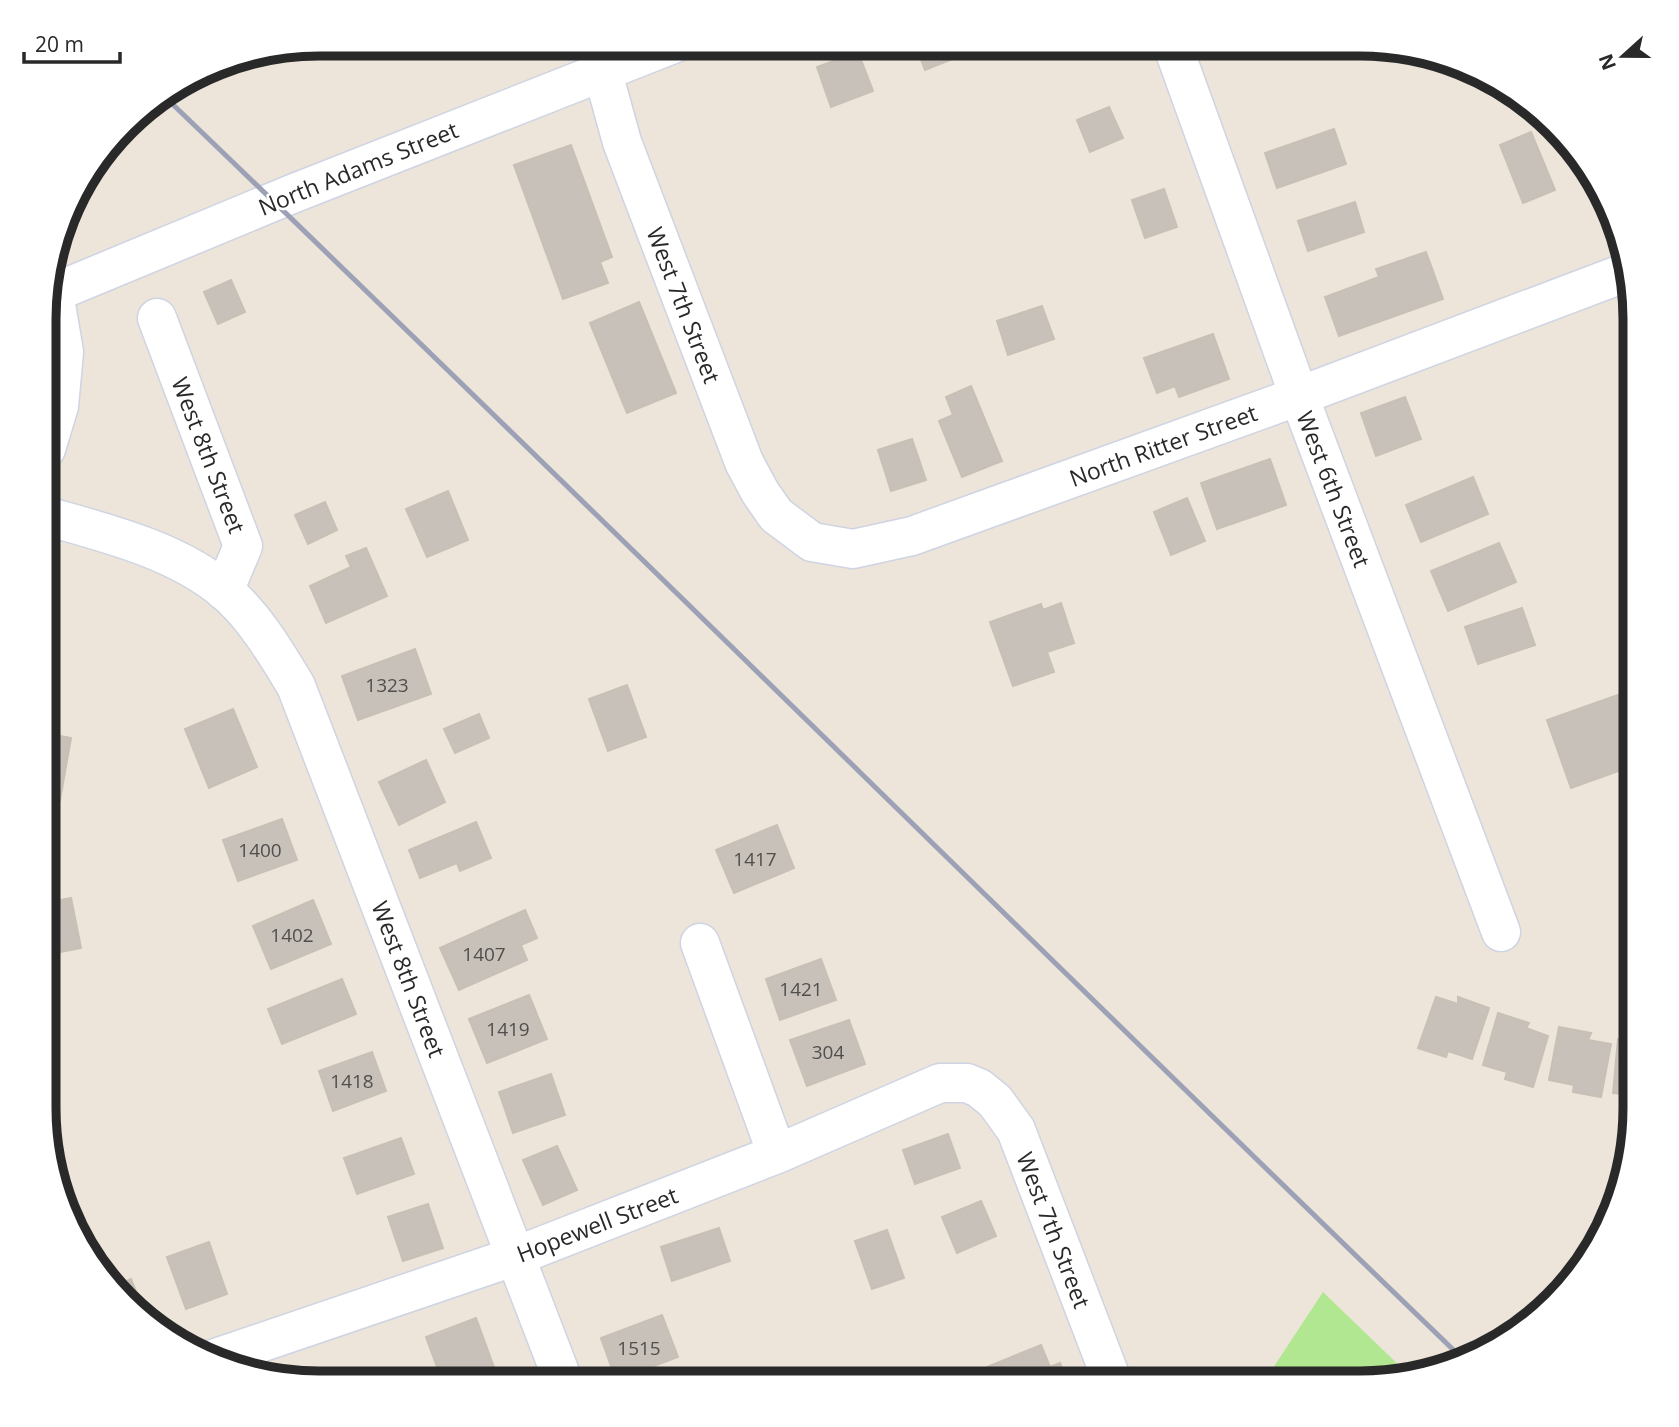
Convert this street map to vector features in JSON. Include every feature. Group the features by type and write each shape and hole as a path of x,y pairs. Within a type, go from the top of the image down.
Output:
{"street":[{"name":"West 6th Street","path":"1176,56 1299,396 1501,932"},
{"name":"North Adams Street","path":"58,292 281,198 599,58"},
{"name":"West 7th Street","path":"599,58 622,142 744,462 776,515 812,542"},
{"name":"North Ritter Street","path":"812,542 832,548 853,549 912,536 1299,396 1619,275"},
{"name":"West 8th Street","path":"158,318 243,546 225,591"},
{"path":"56,319 64,352 56,416"},
{"name":"West 8th Street","path":"56,519 154,550 225,591 257,626 296,686 559,1371"},
{"path":"700,943 777,1154"},
{"name":"Hopewell Street","path":"227,1354 516,1256 777,1154 940,1083 967,1083 979,1088"},
{"name":"West 7th Street","path":"979,1088 995,1101 1016,1130 1108,1371"}],"green space":[{"path":"1323,1292 1401,1368 1360,1371 1271,1371"}],"building":[{"path":"847,56 860,56 873,91 831,107 817,67"},
{"path":"920,56 960,56 925,70"},
{"path":"1109,107 1123,138 1090,152 1077,120"},
{"path":"1334,129 1346,164 1277,188 1265,153"},
{"path":"1531,132 1555,190 1523,203 1500,145"},
{"path":"571,145 612,257 600,262 608,283 563,299 514,165"},
{"path":"1164,189 1177,227 1145,238 1132,200"},
{"path":"1355,202 1364,232 1308,251 1298,221"},
{"path":"1426,252 1443,299 1339,336 1325,297 1379,277 1376,269"},
{"path":"231,280 245,312 218,324 204,292"},
{"path":"639,302 676,393 627,413 590,323"},
{"path":"1042,306 1054,339 1008,355 997,321"},
{"path":"1213,334 1229,379 1179,397 1175,386 1157,393 1144,358"},
{"path":"971,386 1002,461 962,477 939,421 953,415 946,397"},
{"path":"1405,397 1421,439 1376,456 1361,413"},
{"path":"912,439 926,480 891,491 878,450"},
{"path":"1270,459 1286,505 1217,529 1201,483"},
{"path":"1473,477 1488,514 1421,542 1406,505"},
{"path":"448,491 468,540 427,557 406,509"},
{"path":"1187,498 1205,541 1171,555 1154,512"},
{"path":"325,502 337,530 308,544 295,515"},
{"path":"1499,543 1516,582 1448,611 1431,571"},
{"path":"366,548 387,596 326,623 310,586 351,567 346,556"},
{"path":"1061,603 1074,643 1047,652 1054,672 1013,686 990,622 1041,604 1043,610"},
{"path":"1522,608 1535,645 1478,664 1465,627"},
{"path":"415,649 431,694 358,720 342,676"},
{"path":"627,685 646,737 608,751 589,699"},
{"path":"1623,693 1623,769 1571,788 1547,720"},
{"path":"233,709 257,767 209,788 185,729"},
{"path":"479,714 489,738 455,753 444,729"},
{"path":"56,735 71,738 60,800 56,799"},
{"path":"426,760 445,802 399,825 379,782"},
{"path":"282,819 297,860 238,881 223,840"},
{"path":"476,822 491,858 460,871 457,863 420,878 409,850"},
{"path":"777,825 794,868 734,893 716,850"},
{"path":"71,898 81,948 56,953 56,901"},
{"path":"313,900 331,944 271,969 253,926"},
{"path":"525,910 537,938 521,945 527,960 459,990 440,948"},
{"path":"821,959 836,1000 780,1020 766,979"},
{"path":"342,979 356,1014 282,1044 268,1009"},
{"path":"529,995 547,1039 487,1063 469,1019"},
{"path":"1436,997 1458,1004 1458,997 1489,1008 1472,1059 1448,1051 1446,1057 1418,1048"},
{"path":"1498,1013 1529,1023 1526,1028 1548,1036 1533,1087 1505,1079 1507,1072 1483,1065"},
{"path":"849,1020 865,1064 807,1086 790,1040"},
{"path":"1559,1027 1591,1033 1588,1040 1611,1044 1601,1097 1573,1092 1574,1085 1549,1080"},
{"path":"1618,1039 1623,1040 1623,1094 1613,1093"},
{"path":"372,1052 386,1091 333,1111 319,1071"},
{"path":"551,1074 565,1115 513,1133 499,1092"},
{"path":"948,1134 960,1168 915,1184 903,1150"},
{"path":"401,1138 414,1174 357,1194 344,1158"},
{"path":"557,1146 577,1190 543,1205 523,1160"},
{"path":"981,1201 996,1236 957,1253 942,1217"},
{"path":"428,1204 443,1248 403,1261 388,1217"},
{"path":"719,1228 730,1261 672,1281 661,1247"},
{"path":"887,1230 904,1278 872,1289 855,1241"},
{"path":"209,1242 227,1294 186,1309 167,1257"},
{"path":"131,1279 140,1300 123,1283"},
{"path":"662,1315 678,1357 640,1371 613,1371 601,1338"},
{"path":"476,1318 495,1371 439,1371 426,1337"},
{"path":"1041,1345 1050,1367 1060,1363 1063,1371 988,1371 987,1367"}],"railway":[{"path":"170,102 1456,1353"}]}
